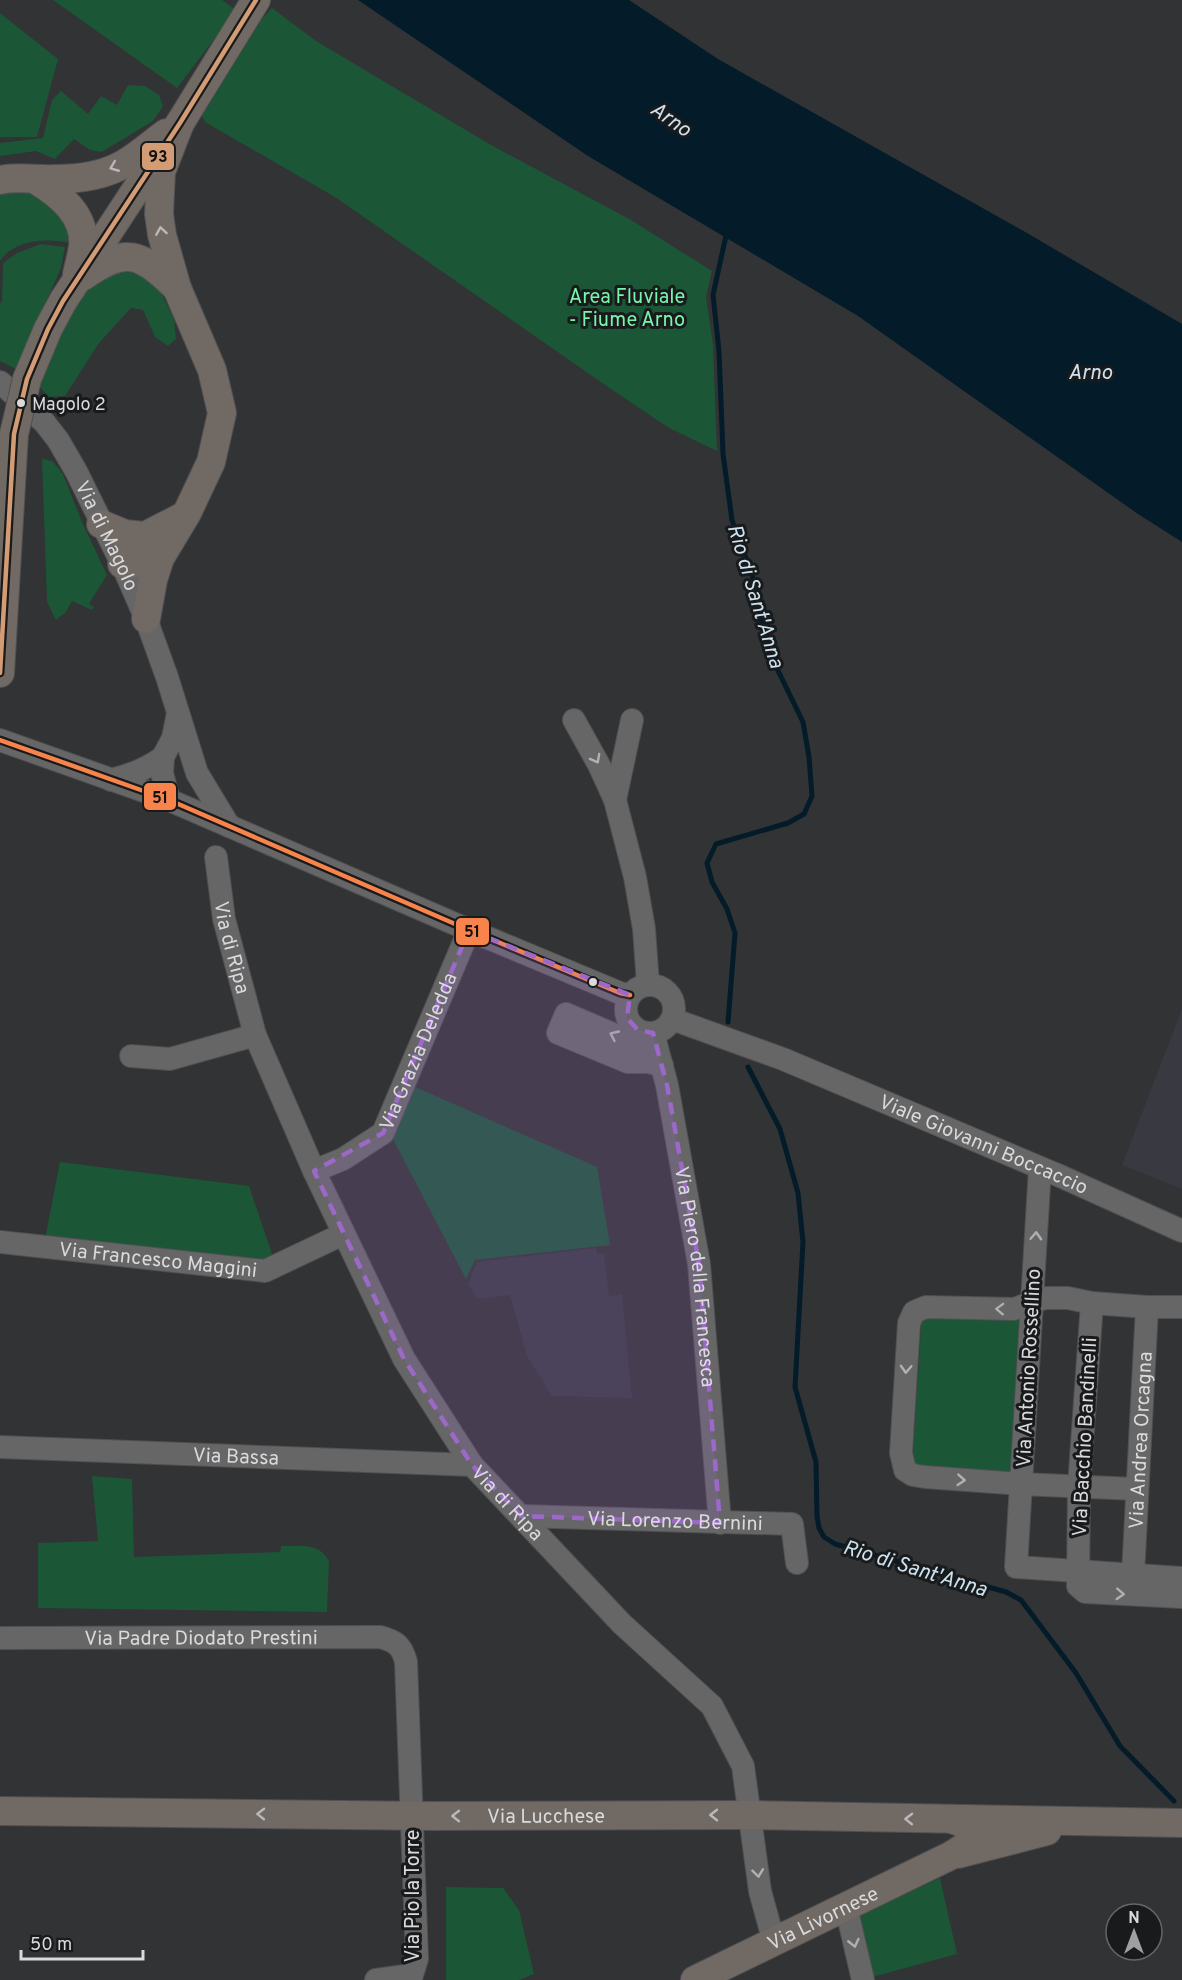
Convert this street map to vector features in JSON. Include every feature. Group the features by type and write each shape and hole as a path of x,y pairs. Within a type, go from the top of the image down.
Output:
{"main road":[{"path":"0,673 14,434 13,381 256,0"},
{"path":"0,180 80,178 120,166 184,116"},
{"path":"146,619 153,580 152,547 165,527 187,513 211,462 222,413 213,370 177,288 165,248 159,214 161,172 184,116"},
{"path":"36,180 53,190 76,216 83,244 75,282"},
{"path":"75,282 104,261 130,257 152,265 177,288"},
{"path":"101,524 152,547"},
{"path":"123,564 132,547 152,547"},
{"name":"Via Lucchese","path":"0,1811 412,1816 751,1815 954,1820 1093,1820"},
{"name":"Via Livornese","path":"695,1980 952,1855 973,1842 979,1834 976,1828 954,1820"},
{"path":"1093,1820 1182,1823"},
{"name":"Via Livornese","path":"952,1855 1093,1820"}],"street":[{"name":"Via di Magolo","path":"13,381 58,440 123,564 146,619 196,772 229,826"},
{"path":"169,800 162,773 163,757 173,738 178,712"},
{"path":"0,740 169,800 620,993 639,990 662,988 672,998 674,1012 672,1019 664,1028 653,1033 638,1030 627,1018 626,1010 639,990 644,929 637,888 615,800 574,720"},
{"path":"615,800 632,720"},
{"path":"111,780 142,770 163,757"},
{"path":"169,800 186,788 196,772"},
{"name":"Via di Ripa","path":"216,857 224,919 255,1035 314,1171 404,1359 472,1465 622,1624 712,1706 743,1766 760,1891 774,1942"},
{"name":"Via Grazia Deledda","path":"314,1171 343,1159 383,1133 469,930"},
{"name":"Viale Giovanni Boccaccio","path":"672,1019 783,1059 1182,1231"},
{"name":"Via Piero della Francesca","path":"653,1033 655,1064 667,1085 699,1264 720,1523"},
{"path":"131,1056 170,1059 255,1035"},
{"name":"Viale Giovanni Boccaccio","path":"783,1059 853,1076 894,1090 1066,1164 1182,1218"},
{"name":"Via Antonio Rossellino","path":"1040,1168 1016,1567 1077,1572"},
{"name":"Via Francesco Maggini","path":"0,1242 265,1271 343,1234"},
{"path":"1136,1489 925,1477 913,1475 905,1470 901,1454 909,1323 914,1312 926,1307 1014,1309 1045,1298 1068,1298 1092,1303 1147,1307 1182,1307"},
{"name":"Via Bacchio Bandinelli","path":"1077,1572 1079,1486 1092,1303"},
{"name":"Via Andrea Orcagna","path":"1133,1575 1147,1307"},
{"name":"Via Bassa","path":"0,1447 472,1465"},
{"name":"Via Lorenzo Bernini","path":"521,1516 792,1524 797,1563"},
{"path":"1182,1578 1077,1572 1078,1586 1085,1592 1182,1597"},
{"name":"Via Padre Diodato Prestini","path":"0,1638 380,1637 400,1645"},
{"name":"Via Pio la Torre","path":"376,1980 412,1975 417,1959 406,1662 400,1645"},
{"path":"846,1906 863,1980"}],"highlighted area":[{"path":"469,930 630,995 627,1018 638,1030 653,1033 667,1085 699,1264 720,1523 521,1516 472,1465 404,1359 314,1171 383,1133"}],"shaded area":[{"path":"1182,1009 1182,1189 1122,1165"},
{"path":"596,1248 597,1254 604,1253 609,1296 622,1294 632,1398 552,1396 527,1356 510,1295 478,1299 468,1284 477,1262"}],"green space":[{"path":"53,0 222,0 236,10 177,88"},
{"name":"Area Fluviale - Fiume Arno","path":"272,8 316,41 491,145 631,220 712,271 706,297 713,344 717,451 669,428 335,197 205,122 202,116 261,20"},
{"path":"0,13 58,59 37,137 0,137"},
{"path":"128,85 145,86 159,95 163,106 153,121 102,152 90,150 74,139 55,159 36,151 0,156 0,143 43,138 52,100 61,91 88,114 101,96 117,105"},
{"path":"13,190 33,191 68,221 71,243 42,241 23,244 14,248 0,261 0,195"},
{"path":"41,244 65,247 61,268 16,369 0,361 3,263 17,253"},
{"path":"136,267 155,280 174,319 176,339 168,346 155,337 143,310 131,308 99,343 65,396 49,397 37,384 59,335 90,283"},
{"path":"42,459 52,461 63,474 107,575 89,604 94,607 92,610 72,601 66,612 56,620 47,602"},
{"path":"415,1087 597,1167 610,1245 475,1260 466,1279 393,1139"},
{"path":"60,1162 249,1186 272,1254 259,1264 45,1239"},
{"path":"922,1312 1024,1315 1013,1477 912,1467"},
{"path":"92,1476 132,1479 134,1557 280,1552 281,1546 308,1546 320,1551 329,1561 327,1612 38,1608 38,1543 98,1541"},
{"path":"940,1878 957,1954 872,1977 854,1917"},
{"path":"446,1887 503,1888 519,1910 534,1974 519,1980 446,1980"}],"water":[{"name":"Arno","path":"358,0 629,0 718,59 1027,233 1182,324 1182,542 1138,514 858,316 588,156"}],"waterway":[{"name":"Rio di Sant'Anna","path":"727,231 713,295 719,351 723,454 732,520 752,575 768,650 803,722 812,796 804,814 788,823 716,844 707,863 712,882 727,909 735,933 728,1022"},
{"name":"Rio di Sant'Anna","path":"748,1067 780,1129 798,1193 803,1242 795,1387 816,1462 817,1516 819,1528 824,1537 835,1544 1006,1592 1021,1600 1076,1673 1120,1746 1174,1801"}],"transit line":[{"name":"93","path":"0,673 14,434 27,379 48,329 63,301 180,123 256,0"},
{"name":"51","path":"0,740 169,800 469,930 620,993 630,995"}],"place":[{"name":"Magolo 2","path":"21,403"}]}
